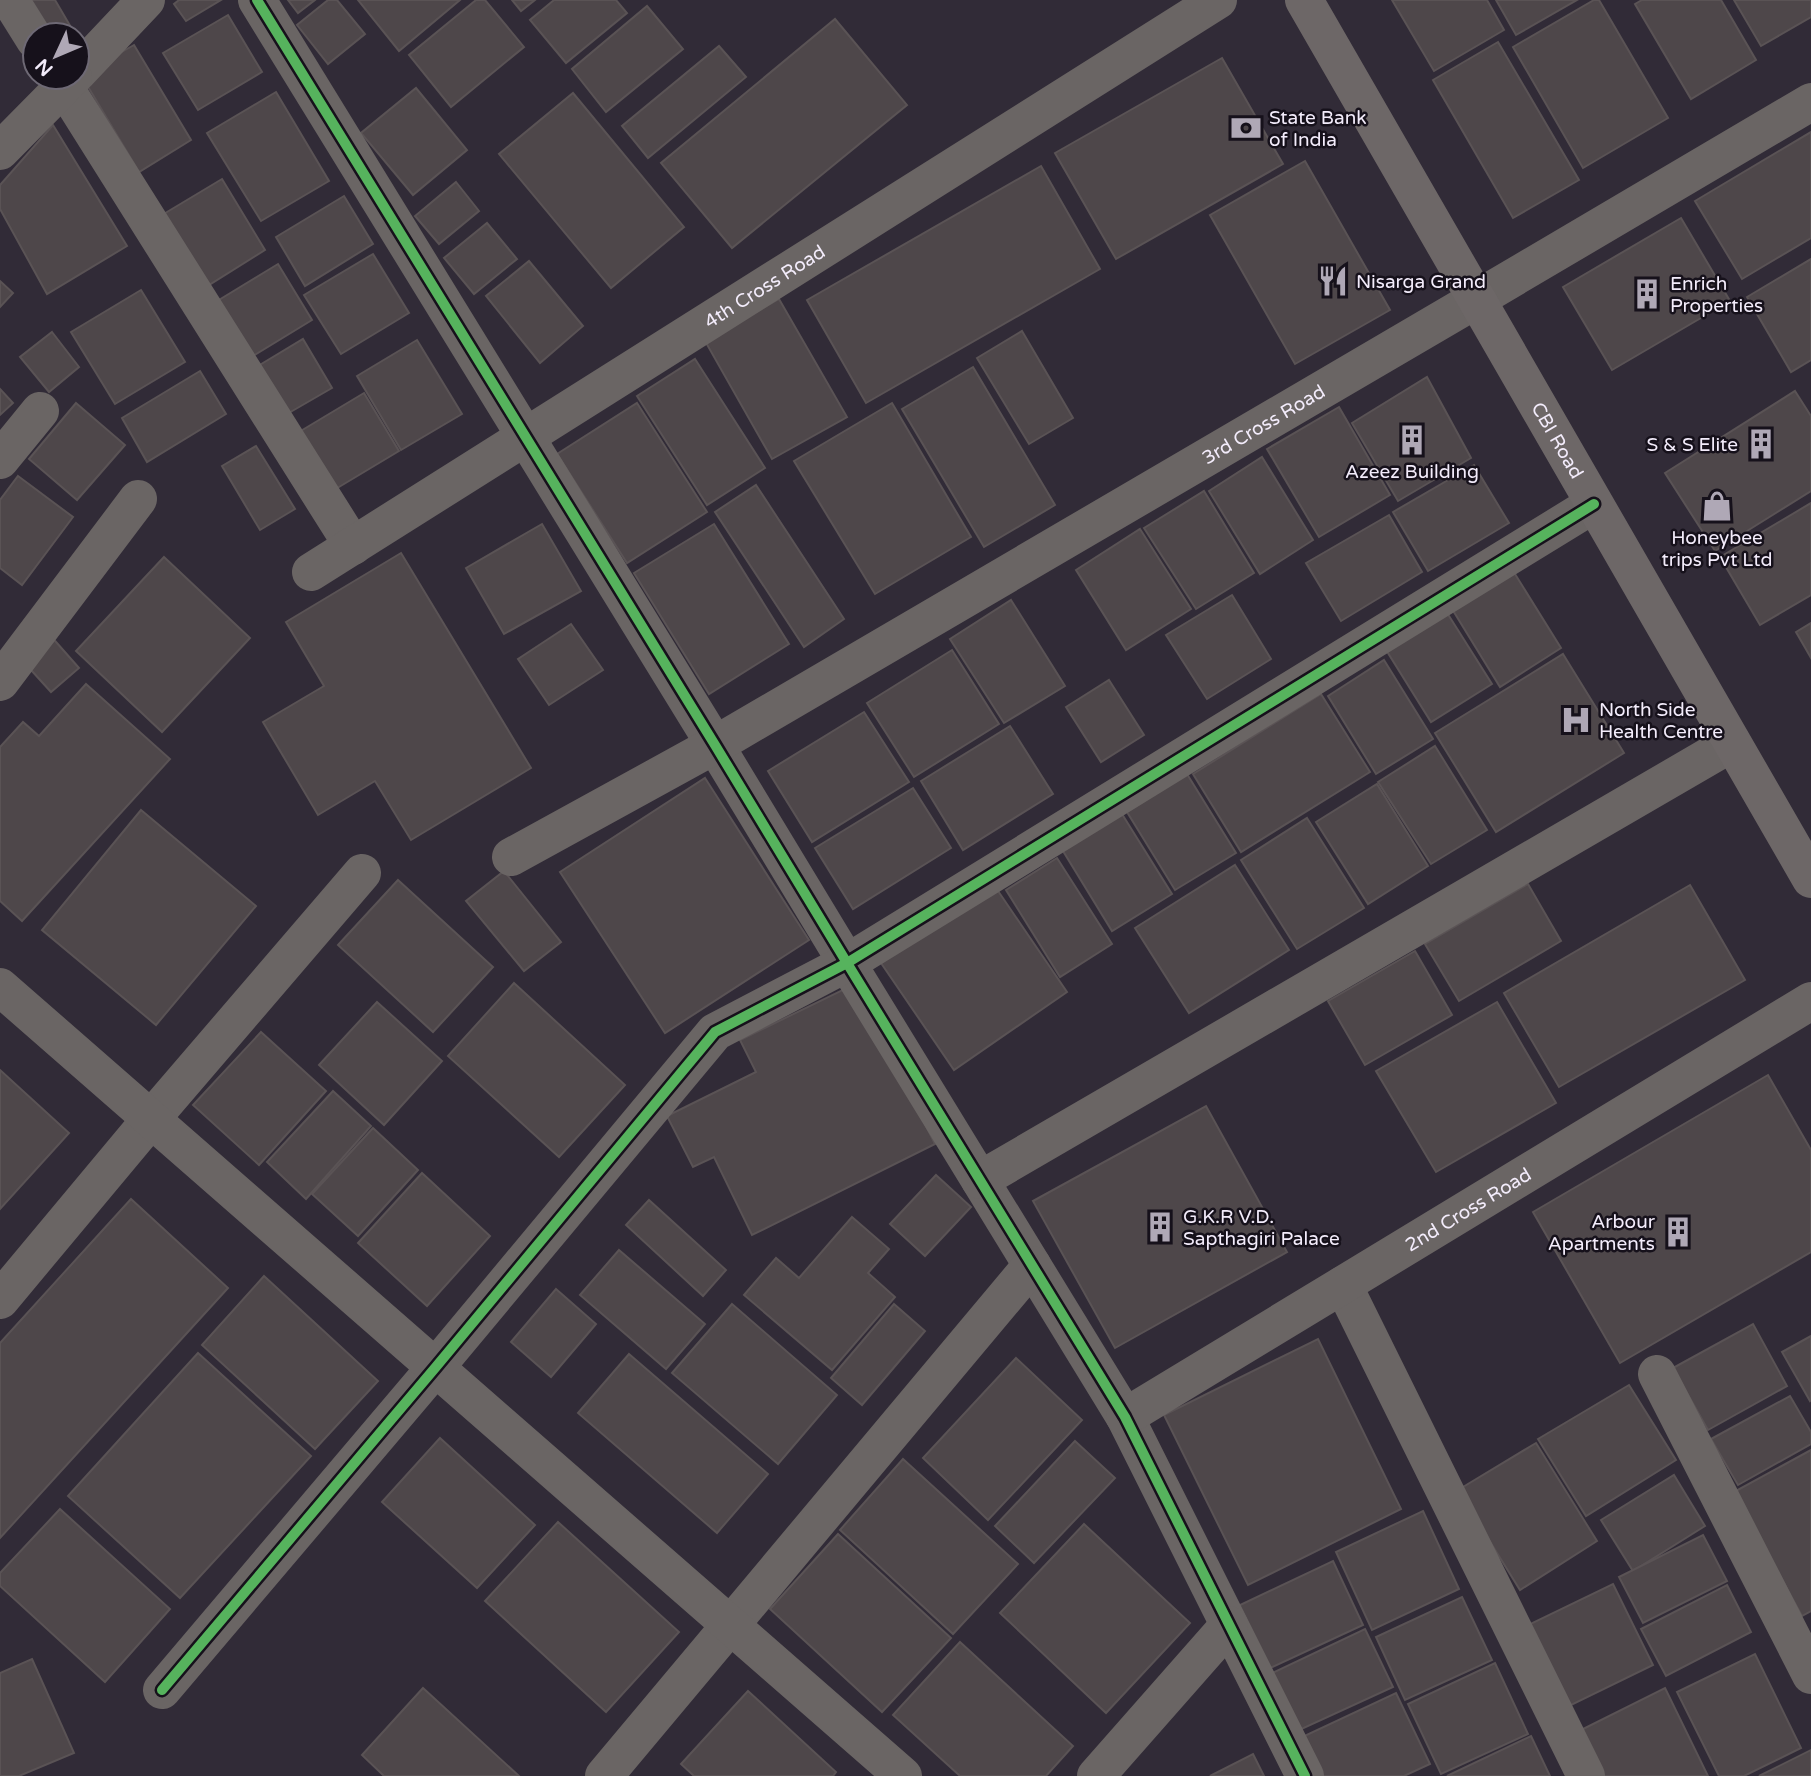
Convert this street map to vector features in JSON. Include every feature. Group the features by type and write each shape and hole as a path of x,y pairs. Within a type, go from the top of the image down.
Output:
{"main road":[{"name":"CBI Road","path":"1304,0 1811,879"}],"street":[{"path":"10,0 23,21"},
{"path":"91,55 146,0"},
{"path":"257,0 1125,1417 1305,1776"},
{"name":"4th Cross Road","path":"311,572 1218,0"},
{"path":"0,151 56,91"},
{"path":"76,91 353,546"},
{"name":"3rd Cross Road","path":"511,857 715,745 1811,102"},
{"path":"0,460 40,411"},
{"path":"0,682 138,499"},
{"path":"162,1690 715,1032 847,963 1594,504"},
{"path":"980,1180 1732,743"},
{"path":"0,1300 362,873"},
{"path":"0,987 903,1776"},
{"name":"2nd Cross Road","path":"1125,1417 1811,1001"},
{"path":"604,1776 1032,1265"},
{"path":"1343,1285 1586,1776"},
{"path":"1657,1374 1811,1675"},
{"path":"1096,1776 1229,1625"}],"building":[{"path":"13,0 55,0 67,21 26,21"},
{"path":"179,0 221,0 186,21 174,4"},
{"path":"288,0 315,0 298,13"},
{"path":"328,0 337,0 365,34 328,64 297,25"},
{"path":"358,0 460,0 399,51"},
{"path":"476,0 485,0 524,47 451,107 409,55"},
{"path":"512,0 535,0 521,11"},
{"path":"554,0 616,0 627,13 566,63 530,20"},
{"path":"1392,0 1487,0 1504,30 1434,71"},
{"path":"1496,0 1577,0 1516,35"},
{"path":"1594,0 1599,0 1668,118 1583,168 1513,47"},
{"path":"1642,0 1721,0 1756,60 1691,99 1635,4"},
{"path":"1734,0 1811,0 1811,17 1761,46"},
{"path":"647,6 683,49 606,112 572,69"},
{"path":"228,15 262,72 198,110 163,53"},
{"path":"835,19 907,105 732,248 661,163"},
{"path":"1498,42 1579,180 1513,218 1433,80"},
{"path":"134,45 191,140 139,172 91,91 91,69"},
{"path":"719,46 746,77 648,158 622,126"},
{"path":"1222,58 1283,164 1116,259 1055,153"},
{"path":"416,88 467,150 413,195 361,133"},
{"path":"276,92 329,181 261,221 207,133"},
{"path":"573,93 684,227 611,288 499,154"},
{"path":"53,125 127,246 47,294 0,209 0,185"},
{"path":"1811,132 1811,238 1742,279 1695,201"},
{"path":"1305,161 1390,310 1295,364 1210,215"},
{"path":"1041,166 1100,269 866,403 807,300"},
{"path":"222,179 265,250 201,290 157,218"},
{"path":"456,182 479,211 439,244 415,216"},
{"path":"344,196 373,244 305,286 276,237"},
{"name":"Enrich Properties","path":"1681,218 1730,301 1612,370 1563,287"},
{"path":"487,223 517,259 474,294 444,258"},
{"path":"373,254 409,313 341,354 304,295"},
{"path":"1811,259 1811,360 1791,372 1747,297"},
{"path":"529,261 583,326 540,363 486,296"},
{"path":"278,264 312,320 243,362 209,306"},
{"path":"0,281 13,293 0,307"},
{"path":"141,290 185,362 115,404 71,332"},
{"path":"779,299 847,417 772,459 705,341"},
{"path":"1022,331 1073,418 1029,444 977,358"},
{"path":"52,332 79,367 49,392 20,357"},
{"path":"303,339 332,388 287,414 258,366"},
{"path":"417,340 462,414 401,450 357,376"},
{"path":"695,359 765,468 707,505 637,396"},
{"path":"973,367 1055,505 984,547 902,409"},
{"path":"200,371 226,414 147,462 122,418"},
{"name":"Azeez Building","path":"1427,377 1471,458 1398,501 1352,423"},
{"path":"0,389 13,403 0,415"},
{"name":"S & S Elite","path":"1795,391 1811,416 1811,491 1715,551 1665,473"},
{"path":"364,393 399,451 329,493 294,435"},
{"path":"76,403 125,445 77,500 29,459"},
{"path":"637,403 707,512 627,563 557,454"},
{"path":"892,403 971,537 875,594 794,461"},
{"path":"1339,407 1390,495 1319,537 1267,449"},
{"path":"256,446 295,509 260,530 222,466"},
{"path":"1262,457 1313,540 1260,574 1209,491"},
{"path":"1474,465 1509,523 1428,571 1393,512"},
{"path":"18,476 73,517 22,585 0,568 0,500"},
{"path":"756,485 844,619 804,647 715,512"},
{"path":"1204,491 1254,573 1196,609 1144,528"},
{"path":"1811,503 1811,595 1760,625 1720,557"},
{"path":"1389,515 1422,572 1341,621 1306,563"},
{"path":"542,524 581,591 504,634 466,568"},
{"path":"714,524 789,644 709,694 634,573"},
{"path":"1140,529 1191,609 1126,650 1076,570"},
{"path":"401,553 531,768 411,840 375,781 318,815 263,722 324,686 286,622"},
{"path":"164,557 250,638 162,732 76,651"},
{"path":"1510,566 1561,648 1500,687 1449,604"},
{"path":"1232,595 1271,659 1207,699 1166,635"},
{"path":"1011,600 1065,686 1004,723 950,639"},
{"path":"1444,608 1492,684 1431,722 1383,645"},
{"path":"1811,623 1811,658 1796,632"},
{"path":"571,624 603,670 549,705 518,659"},
{"path":"49,634 79,668 51,692 21,659"},
{"path":"952,650 999,724 914,777 867,703"},
{"path":"1563,654 1624,753 1496,832 1435,733"},
{"path":"1384,660 1433,739 1376,774 1328,696"},
{"path":"1109,680 1144,735 1101,762 1066,707"},
{"path":"86,684 170,759 22,921 0,901 0,747 23,722 39,736"},
{"path":"1321,694 1370,772 1241,852 1193,774"},
{"path":"864,712 909,782 812,842 768,771"},
{"path":"1010,726 1053,794 963,850 921,781"},
{"path":"1435,746 1487,830 1431,864 1378,782"},
{"path":"1187,774 1236,853 1175,890 1127,812"},
{"path":"705,778 809,940 665,1033 560,872"},
{"path":"1377,784 1428,866 1368,904 1316,822"},
{"path":"913,788 951,848 853,909 815,848"},
{"path":"141,810 256,906 156,1025 42,930"},
{"path":"1122,814 1172,894 1112,931 1063,851"},
{"path":"1307,818 1364,908 1297,949 1241,860"},
{"path":"1057,858 1112,944 1060,977 1006,890"},
{"path":"1235,865 1289,950 1189,1013 1135,928"},
{"path":"504,871 561,942 524,971 466,901"},
{"path":"398,880 493,967 433,1032 338,945"},
{"path":"1528,884 1561,941 1459,1001 1425,944"},
{"path":"994,885 1067,992 954,1070 881,963"},
{"path":"1690,885 1745,980 1559,1087 1504,993"},
{"path":"1415,951 1452,1015 1365,1065 1328,1001"},
{"path":"514,983 625,1085 559,1157 448,1056"},
{"path":"855,984 935,1144 752,1235 714,1157 693,1167 667,1116 756,1072 740,1040"},
{"path":"377,1002 442,1061 384,1125 319,1065"},
{"path":"1497,1002 1556,1103 1436,1172 1376,1071"},
{"path":"261,1032 326,1091 259,1165 193,1105"},
{"path":"0,1070 69,1133 0,1209"},
{"name":"Arbour Apartments","path":"1768,1075 1811,1150 1811,1252 1620,1363 1533,1212"},
{"path":"333,1091 371,1126 306,1199 267,1162"},
{"name":"G.K.R V.D. Sapthagiri Palace","path":"1206,1106 1287,1252 1115,1348 1033,1201"},
{"path":"373,1128 418,1170 358,1236 312,1194"},
{"path":"422,1173 490,1236 427,1306 358,1243"},
{"path":"936,1175 971,1207 925,1256 890,1224"},
{"path":"131,1199 228,1288 0,1538 0,1343"},
{"path":"649,1200 726,1270 703,1296 626,1225"},
{"path":"852,1217 889,1249 868,1273 895,1297 832,1370 744,1295 776,1258 799,1278"},
{"path":"619,1250 705,1324 666,1369 580,1295"},
{"path":"264,1276 378,1381 315,1449 202,1345"},
{"path":"556,1289 596,1324 551,1377 511,1342"},
{"path":"732,1304 837,1395 778,1464 672,1373"},
{"path":"894,1304 925,1331 862,1405 831,1378"},
{"path":"1753,1324 1787,1386 1708,1430 1673,1368"},
{"path":"1811,1336 1811,1400 1810,1401 1782,1352"},
{"path":"1318,1339 1401,1509 1248,1585 1164,1415"},
{"path":"198,1353 311,1456 180,1598 68,1496"},
{"path":"629,1354 768,1474 717,1533 578,1413"},
{"path":"1016,1358 1082,1420 988,1520 923,1458"},
{"path":"1629,1385 1676,1460 1586,1516 1538,1439"},
{"path":"1790,1396 1811,1432 1811,1444 1738,1485 1711,1439"},
{"path":"440,1438 535,1525 477,1588 382,1502"},
{"path":"1075,1441 1115,1478 1034,1563 995,1526"},
{"path":"1536,1443 1597,1541 1520,1590 1458,1490"},
{"path":"1811,1450 1811,1611 1802,1616 1734,1492"},
{"path":"903,1459 1018,1564 953,1634 840,1530"},
{"path":"1674,1475 1705,1526 1633,1571 1601,1520"},
{"path":"60,1509 170,1609 105,1682 0,1586 0,1573"},
{"path":"1423,1511 1459,1589 1372,1630 1336,1552"},
{"path":"558,1522 679,1632 606,1712 485,1601"},
{"path":"1084,1524 1190,1623 1106,1713 1000,1613"},
{"path":"838,1534 951,1638 882,1712 770,1609"},
{"path":"1703,1535 1727,1581 1643,1623 1619,1577"},
{"path":"1333,1561 1363,1625 1268,1669 1238,1606"},
{"path":"1613,1584 1653,1665 1565,1708 1524,1627"},
{"path":"1727,1585 1751,1632 1666,1676 1641,1629"},
{"path":"1462,1597 1492,1660 1405,1700 1376,1637"},
{"path":"1365,1629 1393,1687 1295,1732 1268,1675"},
{"path":"960,1642 1073,1746 1046,1776 960,1776 893,1715"},
{"path":"1755,1654 1801,1748 1744,1776 1719,1776 1677,1692"},
{"path":"32,1659 74,1753 19,1776 0,1776 0,1673"},
{"path":"1495,1663 1528,1734 1441,1774 1408,1704"},
{"path":"423,1688 519,1776 384,1776 362,1755"},
{"path":"1665,1688 1708,1776 1601,1776 1579,1731"},
{"path":"748,1691 836,1772 833,1776 694,1776 681,1764"},
{"path":"1396,1693 1430,1764 1404,1776 1315,1776 1298,1739"},
{"path":"1531,1736 1550,1776 1447,1776"},
{"path":"1811,1750 1811,1776 1759,1776"},
{"path":"1253,1754 1264,1776 1210,1776"}],"cycle path":[{"path":"257,0 1125,1417 1305,1776"},
{"path":"162,1690 715,1032 847,963 1594,504"}],"place":[{"name":"State Bank of India","path":"1246,128"},
{"name":"Nisarga Grand","path":"1333,281"},
{"name":"Enrich Properties","path":"1647,294"},
{"name":"Azeez Building","path":"1412,440"},
{"name":"S & S Elite","path":"1761,444"},
{"name":"Honeybee trips Pvt Ltd","path":"1717,506"},
{"name":"North Side Health Centre","path":"1576,720"},
{"name":"G.K.R V.D. Sapthagiri Palace","path":"1160,1227"},
{"name":"Arbour Apartments","path":"1678,1232"}]}
